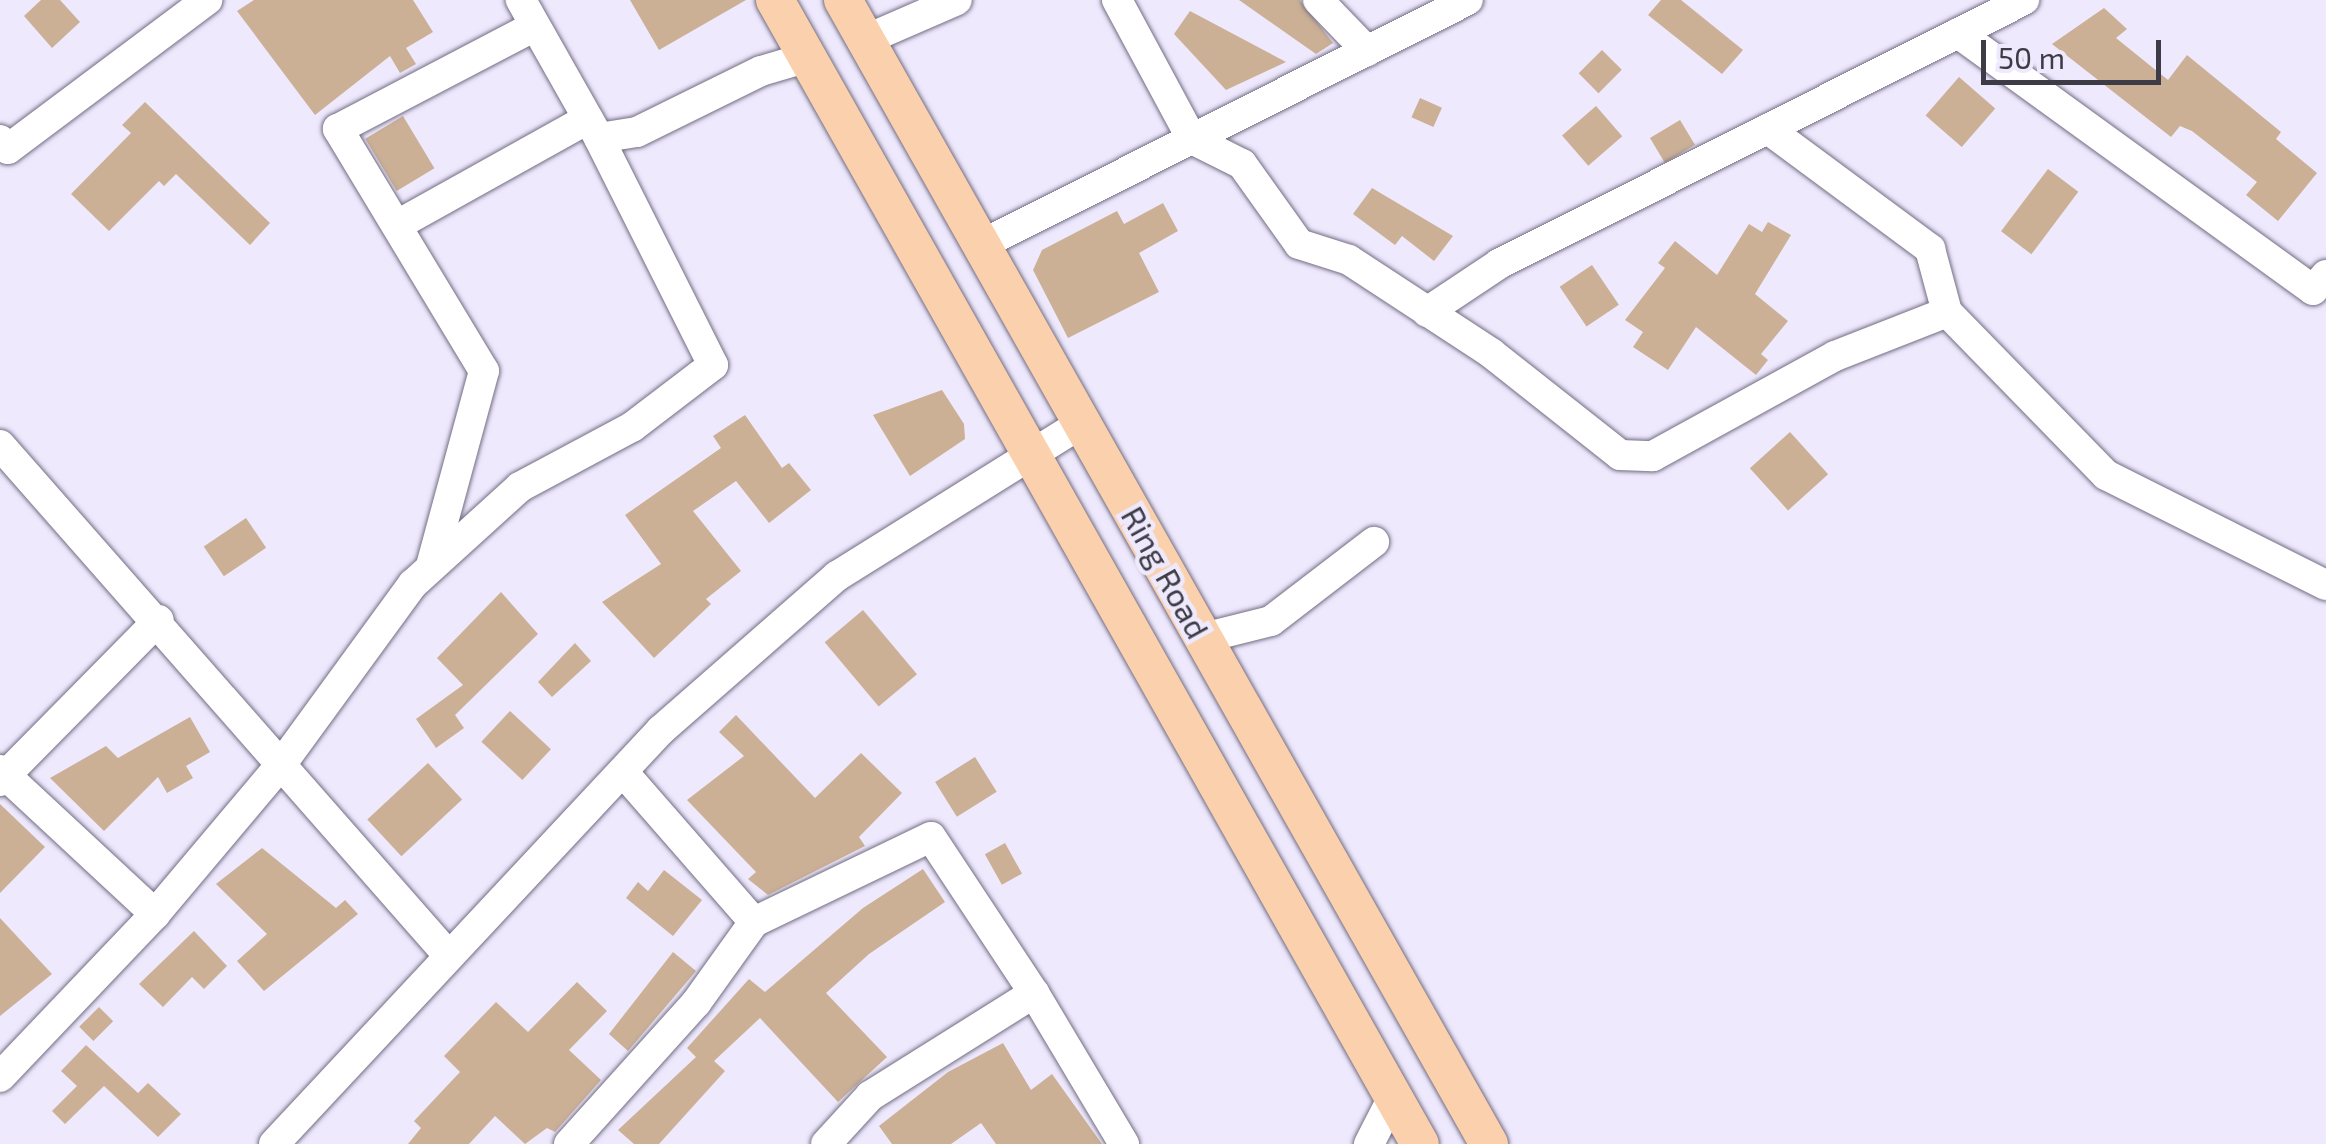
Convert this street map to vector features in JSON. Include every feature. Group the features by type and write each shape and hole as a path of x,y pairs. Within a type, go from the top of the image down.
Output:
{"main road":[{"name":"Ring Road","path":"776,0 1420,1144"},
{"name":"Ring Road","path":"843,0 1489,1144"}],"street":[{"path":"0,140 8,149 207,0"},
{"path":"866,40 957,0"},
{"path":"1118,0 1192,140 1242,164 1299,244 1349,260 1548,393 1620,455 1653,456 1835,356 1947,312"},
{"path":"1318,0 1367,51"},
{"path":"1428,312 1499,264 2024,0"},
{"path":"982,245 1367,51 1452,4"},
{"path":"0,1078 154,914 283,762 430,568 520,487 632,427 713,365 594,128 528,13 338,129 400,224 484,370 430,568"},
{"path":"1958,33 2313,290 2326,275"},
{"path":"400,224 594,128 637,132 761,71 808,57"},
{"path":"1768,129 1930,250 1947,312 2106,475 2326,585"},
{"path":"274,1144 661,730 837,576 1082,423"},
{"path":"0,445 159,620 448,955"},
{"path":"1203,638 1271,621 1374,542"},
{"path":"154,914 2,775 159,620"},
{"path":"623,772 754,922"},
{"path":"569,1144 696,1003 754,922 931,836 1034,993 1124,1144"},
{"path":"826,1144 870,1096 1034,993"},
{"path":"1369,1144 1393,1097"}],"building":[{"path":"41,0 60,0 80,22 52,48 24,16"},
{"path":"254,0 413,0 433,32 406,48 416,64 400,73 390,56 315,115 237,11"},
{"path":"630,0 746,0 659,50"},
{"path":"1239,0 1300,0 1333,43 1316,54"},
{"path":"1661,0 1681,0 1743,50 1722,74 1648,15"},
{"path":"2104,8 2127,29 2116,38 2168,80 2187,55 2281,132 2276,139 2317,173 2278,221 2246,195 2257,182 2192,131 2180,126 2171,137 2052,44"},
{"path":"1190,11 1286,62 1226,90 1174,34"},
{"path":"1602,50 1622,70 1598,93 1579,73"},
{"path":"1959,77 1995,108 1962,147 1926,115"},
{"path":"1420,98 1442,108 1433,127 1411,117"},
{"path":"145,102 270,223 250,245 176,174 164,186 159,181 109,231 71,194 131,133 122,125"},
{"path":"1596,106 1622,136 1588,166 1562,136"},
{"path":"403,116 434,168 397,191 365,139"},
{"path":"1680,120 1695,145 1665,163 1650,138"},
{"path":"2048,169 2078,192 2031,254 2001,231"},
{"path":"1372,188 1453,236 1434,261 1402,236 1395,245 1353,214"},
{"path":"1163,203 1178,231 1139,253 1159,292 1068,338 1033,270 1042,250 1117,211 1124,224"},
{"path":"1768,222 1791,235 1755,294 1788,321 1761,354 1768,360 1756,375 1696,327 1668,370 1633,347 1643,332 1625,320 1665,268 1658,263 1675,241 1717,275 1749,224 1762,232"},
{"path":"1592,265 1619,305 1587,327 1560,287"},
{"path":"942,390 964,424 965,439 910,476 873,415"},
{"path":"745,415 782,468 789,463 811,490 769,523 736,481 693,511 741,571 706,599 711,604 654,658 602,602 661,564 625,515 721,448 713,436"},
{"path":"1790,432 1828,474 1788,510 1750,468"},
{"path":"246,518 266,548 224,576 204,547"},
{"path":"501,592 538,634 455,715 464,728 436,748 416,719 463,685 437,658"},
{"path":"863,610 917,674 879,706 825,642"},
{"path":"575,643 591,661 552,697 538,682"},
{"path":"510,711 551,749 522,780 481,742"},
{"path":"736,715 815,798 861,753 902,793 859,837 865,846 768,895 748,879 756,872 687,800 744,756 719,732"},
{"path":"190,717 210,752 186,766 193,778 167,793 158,777 104,831 50,778 106,746 118,758"},
{"path":"975,757 997,792 957,817 935,782"},
{"path":"428,763 462,800 401,856 367,820"},
{"path":"0,804 45,847 0,893"},
{"path":"1005,843 1022,874 1002,885 985,854"},
{"path":"262,848 336,908 345,900 358,914 264,991 237,961 267,934 216,884"},
{"path":"923,869 945,902 869,954 826,993 887,1057 838,1102 760,1018 714,1061 725,1071 659,1144 634,1144 618,1130 696,1057 687,1048 749,979 765,992 863,908"},
{"path":"664,870 702,900 673,936 626,898 638,882 648,891"},
{"path":"0,918 52,974 0,1016"},
{"path":"194,931 227,966 204,989 192,977 163,1007 139,984"},
{"path":"673,952 696,971 628,1051 609,1034"},
{"path":"577,982 607,1011 569,1050 601,1080 555,1132 547,1128 525,1144 495,1116 469,1144 408,1144 421,1128 414,1121 460,1072 444,1056 496,1002 528,1032"},
{"path":"99,1007 113,1021 93,1041 79,1027"},
{"path":"1003,1043 1031,1090 1052,1074 1102,1144 996,1144 981,1123 951,1144 892,1144 879,1126 948,1072"},
{"path":"86,1045 138,1093 148,1083 181,1114 158,1137 104,1086 65,1124 52,1111 77,1086 61,1071"}]}
